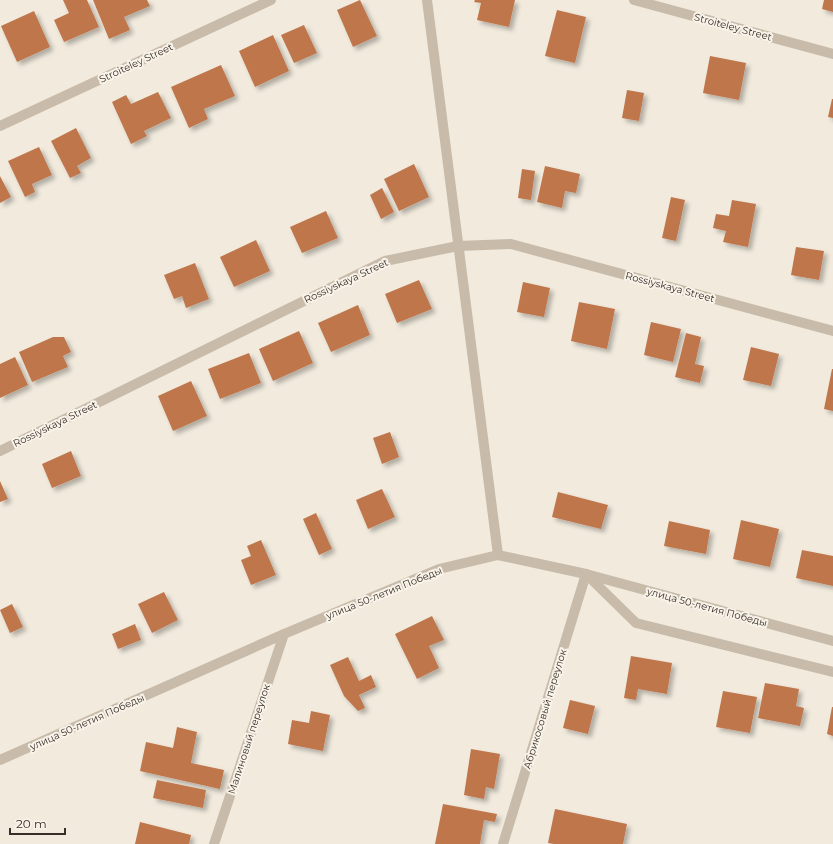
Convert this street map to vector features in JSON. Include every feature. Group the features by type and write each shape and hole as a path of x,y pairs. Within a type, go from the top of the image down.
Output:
{"street":[{"name":"Stroiteley Street","path":"0,126 271,0"},
{"path":"427,0 498,555"},
{"name":"Stroiteley Street","path":"634,0 833,54"},
{"name":"Rossiyskaya Street","path":"0,451 385,261 458,246 511,244 833,331"},
{"name":"улица 50-летия Победы","path":"0,760 284,634 439,569 498,555 586,574 833,641"},
{"path":"586,574 636,623 833,672"},
{"name":"Абрикосовый переулок","path":"503,844 586,574"},
{"name":"Малиновый переулок","path":"214,844 284,634"}],"building":[{"path":"63,0 87,0 99,27 64,42 54,20 69,13"},
{"path":"93,0 147,0 150,6 124,17 130,30 109,39"},
{"path":"360,0 377,36 353,47 337,10"},
{"path":"475,0 515,0 509,27 477,20 481,3 474,2"},
{"path":"824,0 833,0 833,12 822,9"},
{"path":"557,10 586,17 575,63 545,56"},
{"path":"34,11 50,47 17,62 1,26"},
{"path":"304,25 317,53 294,63 281,35"},
{"path":"273,35 289,71 255,87 239,51"},
{"path":"710,56 746,63 739,100 703,93"},
{"path":"221,65 235,96 204,109 208,119 189,128 171,87"},
{"path":"627,90 644,93 639,121 622,118"},
{"path":"158,92 171,118 144,131 147,136 131,144 112,102 126,95 131,104"},
{"path":"833,99 833,118 828,117"},
{"path":"76,128 91,158 77,166 81,173 70,178 51,141"},
{"path":"39,147 52,175 32,184 35,192 25,197 8,161"},
{"path":"414,164 429,197 399,211 384,179"},
{"path":"545,166 580,174 576,193 565,191 562,208 537,202"},
{"path":"522,169 535,171 531,200 518,198"},
{"path":"0,176 11,197 0,203"},
{"path":"382,188 394,212 381,219 370,195"},
{"path":"671,197 685,200 676,241 662,238"},
{"path":"732,200 756,204 748,247 723,242 726,231 713,228 716,214 729,216"},
{"path":"326,211 338,238 302,253 290,227"},
{"path":"256,240 270,271 234,287 220,257"},
{"path":"796,247 824,251 819,280 791,275"},
{"path":"195,263 209,299 186,308 182,296 174,299 164,275"},
{"path":"419,280 432,309 397,323 385,294"},
{"path":"523,282 550,288 544,317 517,312"},
{"path":"579,302 615,309 607,349 571,341"},
{"path":"358,305 370,335 331,352 318,323"},
{"path":"651,322 681,329 673,362 644,355"},
{"path":"299,331 313,363 273,381 259,349"},
{"path":"686,333 701,337 695,364 704,366 700,383 675,377"},
{"path":"53,337 64,337 71,352 63,356 68,367 32,382 19,352"},
{"path":"751,347 779,354 771,386 743,380"},
{"path":"249,353 261,383 220,399 208,369"},
{"path":"15,357 28,385 0,398 0,364"},
{"path":"833,369 833,411 824,409"},
{"path":"191,381 207,416 173,431 158,396"},
{"path":"390,432 399,457 382,464 373,438"},
{"path":"71,451 81,476 52,488 42,464"},
{"path":"0,481 8,499 0,502"},
{"path":"382,489 395,517 368,529 356,500"},
{"path":"558,492 608,505 601,529 552,517"},
{"path":"316,513 332,549 319,555 303,519"},
{"path":"741,520 779,529 770,567 733,559"},
{"path":"669,521 710,530 706,554 664,546"},
{"path":"261,540 276,575 251,585 241,560 251,556 247,546"},
{"path":"802,550 833,556 833,586 796,578"},
{"path":"164,592 178,620 152,633 138,604"},
{"path":"12,604 23,627 10,633 0,610"},
{"path":"432,616 444,640 429,646 439,668 417,679 395,634"},
{"path":"135,624 141,640 118,649 112,634"},
{"path":"631,656 672,663 667,694 638,689 636,700 624,698"},
{"path":"348,657 359,681 371,675 376,687 359,695 365,708 358,711 344,696 330,665"},
{"path":"765,683 799,689 796,706 804,708 800,726 758,718"},
{"path":"723,691 757,697 750,733 716,727"},
{"path":"570,700 595,706 588,734 563,728"},
{"path":"833,707 833,736 827,734"},
{"path":"311,711 330,715 323,751 288,744 292,720 309,723"},
{"path":"177,727 197,732 191,763 224,770 220,789 140,771 146,742 173,748"},
{"path":"471,749 500,754 494,789 486,787 484,799 464,795"},
{"path":"157,780 206,790 203,808 153,798"},
{"path":"443,804 497,814 495,822 484,820 480,844 435,844"},
{"path":"555,809 627,824 623,844 548,843"},
{"path":"140,822 191,835 189,844 135,844"}]}
